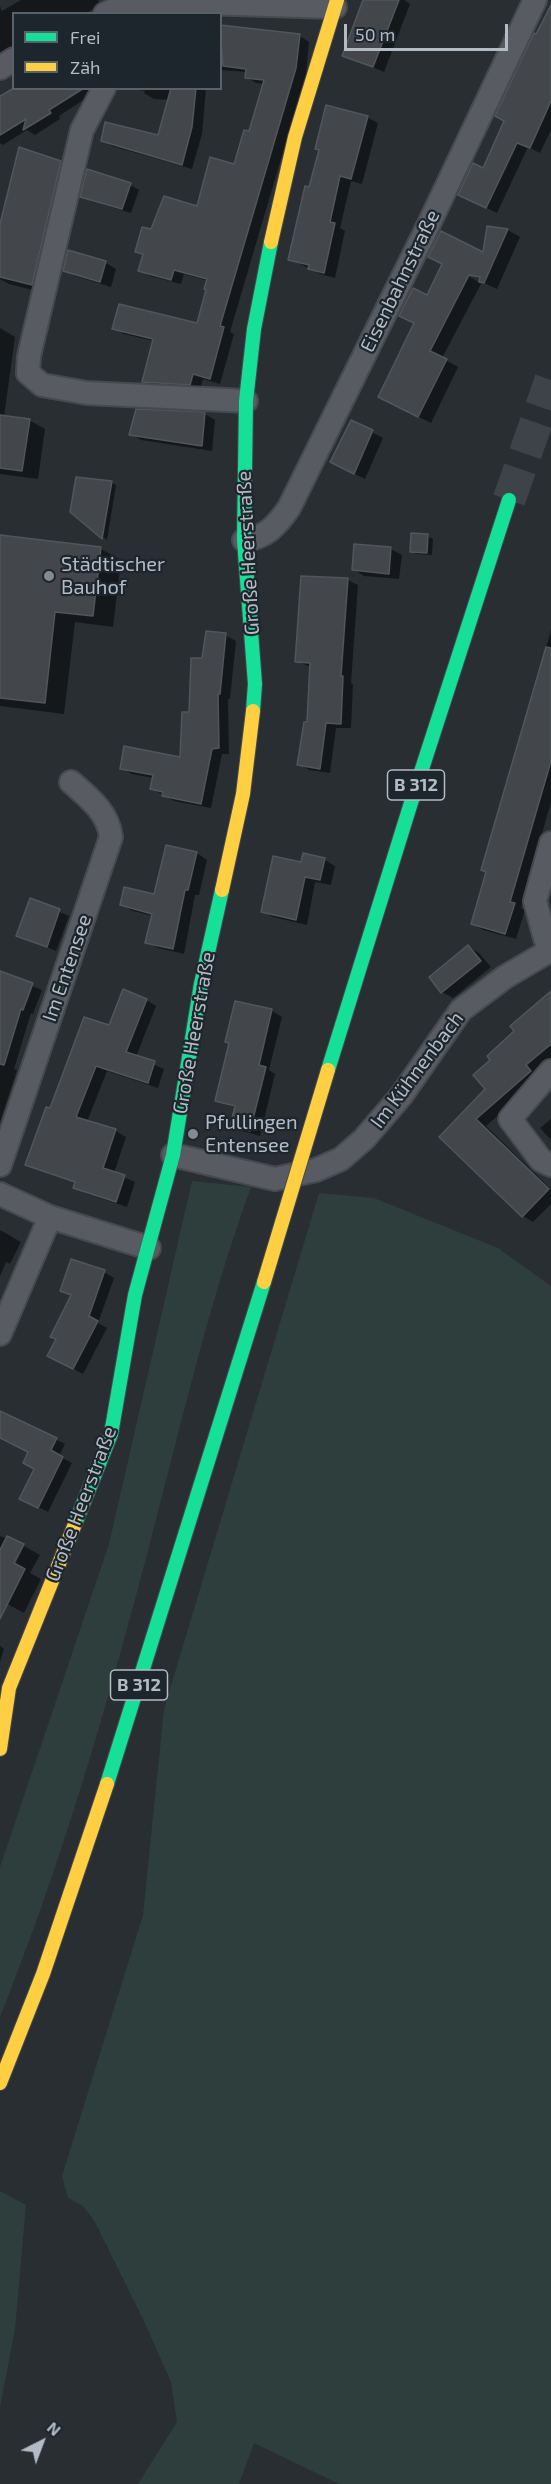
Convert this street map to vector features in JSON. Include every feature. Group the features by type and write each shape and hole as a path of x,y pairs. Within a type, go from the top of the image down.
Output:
{"street":[{"name":"Eisenbahnstraße","path":"244,540 253,539 270,531 289,508 428,226 535,0"},
{"name":"Große Heerstraße","path":"0,1749 9,1688 111,1434 135,1295 173,1155 201,984 243,794 251,741 254,658 244,540 246,401 254,329 278,206 295,137 336,3"},
{"path":"113,12 132,7 336,3"},
{"path":"103,90 82,130 29,356 28,373 42,385 87,393 246,401"},
{"name":"B 312","path":"0,2083 43,1974 81,1864 264,1282 410,806 509,500"},
{"name":"Im Entensee","path":"0,1165 111,837 110,825 104,814 71,782"},
{"path":"551,843 535,901 545,938 551,950"},
{"name":"Im Kühnenbach","path":"173,1155 275,1179 316,1170 340,1159 364,1139 401,1096 461,1010 505,977 551,950"},
{"path":"551,1071 510,1119 541,1160 551,1166"},
{"path":"0,1194 50,1217 149,1248"},
{"path":"0,1334 50,1217"}],"shaded area":[{"path":"192,1181 251,1187 194,1371 131,1616 98,1732 62,1848 0,2017 0,1867 109,1544"},
{"path":"319,1193 374,1198 498,1248 551,1286 551,2484 339,2484 254,2443 239,2484 138,2484 177,2422 171,2382 95,2222 83,2206 68,2198 62,2176 143,1915 164,1709"},
{"path":"0,2191 26,2205 15,2329 0,2407"}],"building":[{"path":"363,0 399,0 373,67 342,56"},
{"path":"551,5 551,101 530,148 517,143 486,208 458,195 473,163 483,168 504,121 495,116 534,33 536,34"},
{"path":"222,25 300,34 296,68 220,326 224,327 210,379 193,374 190,385 142,382 153,339 112,329 119,304 197,323 207,279 174,270 171,280 138,271 143,254 135,252 142,227 151,229 164,196 197,206 210,157 234,164 244,130 249,131 264,80 245,78 246,69 223,66"},
{"path":"12,89 81,90 49,110 51,113 23,130 26,119 0,135 0,96"},
{"path":"170,90 196,90 192,127 182,165 101,141 105,122 158,135"},
{"path":"326,105 368,116 351,179 340,176 330,222 335,223 324,273 308,269 309,265 288,260 305,186 309,187 319,150 315,149"},
{"path":"19,147 61,161 32,285 0,277 0,224"},
{"path":"87,169 131,183 122,209 80,197"},
{"path":"487,226 508,229 484,283 479,282 480,277 469,275 430,351 447,359 418,417 378,397 414,323 399,316 413,288 427,295 442,264 428,257 441,231 483,252"},
{"path":"68,250 106,261 100,282 63,271"},
{"path":"136,409 205,412 202,446 129,435"},
{"path":"0,415 30,419 22,471 0,468"},
{"path":"351,420 373,430 354,474 330,462"},
{"path":"76,477 112,481 102,539 70,512"},
{"path":"411,533 428,534 427,553 410,552"},
{"path":"0,535 101,547 93,616 55,612 45,703 0,698"},
{"path":"354,544 391,547 389,574 352,570"},
{"path":"301,576 348,578 341,676 343,676 341,724 326,723 320,769 297,765 304,722 307,722 310,663 295,662"},
{"path":"206,631 226,633 220,694 218,694 219,748 212,749 201,804 162,796 163,792 150,789 153,775 120,769 124,746 180,757 182,712 189,712 191,658 202,658"},
{"path":"546,647 551,648 551,761 510,902 515,903 505,934 471,924 486,872 481,870"},
{"path":"166,845 197,852 188,890 185,890 173,949 145,943 152,914 120,905 124,887 154,894"},
{"path":"303,853 325,858 320,880 305,877 296,920 261,912 273,856 301,862"},
{"path":"30,898 60,909 47,947 16,936"},
{"path":"468,945 481,961 441,993 429,977"},
{"path":"0,971 33,983 23,1010 21,1009 4,1065 0,1064"},
{"path":"123,989 147,999 126,1052 155,1061 148,1083 96,1066 76,1117 116,1129 103,1168 125,1175 116,1202 73,1188 75,1182 25,1165 46,1107 50,1108 84,1017 109,1025"},
{"path":"551,991 551,1044 526,1065 531,1071 476,1119 549,1189 522,1217 439,1137 485,1089 473,1075 490,1060 487,1056 514,1031 510,1026"},
{"path":"235,1001 272,1009 259,1065 266,1067 250,1131 230,1126 235,1106 215,1101 229,1043 225,1042"},
{"path":"71,1259 105,1270 89,1316 98,1321 73,1369 47,1356 56,1339 50,1337 71,1295 60,1291"},
{"path":"0,1411 57,1438 51,1450 63,1457 38,1508 19,1499 34,1469 23,1463 28,1452 0,1438"},
{"path":"7,1536 24,1544 14,1563 25,1569 0,1619 0,1550"}],"tunnel":[{"path":"509,500 551,380"}],"traffic: fast":[{"path":"253,711 255,684 244,540 246,401 254,329 271,242"},
{"path":"328,1070 509,500"},
{"path":"75,1524 111,1434 135,1295 173,1155 201,984 222,890"},
{"path":"107,1784 264,1282"}],"traffic: slow":[{"path":"271,242 295,137 337,0"},
{"path":"222,890 243,794 253,711"},
{"path":"264,1282 328,1070"},
{"path":"0,1749 9,1688 75,1524"},
{"path":"0,2083 43,1974 107,1784"}],"place":[{"name":"Städtischer Bauhof","path":"49,576"},
{"name":"Pfullingen Entensee","path":"193,1134"}]}
